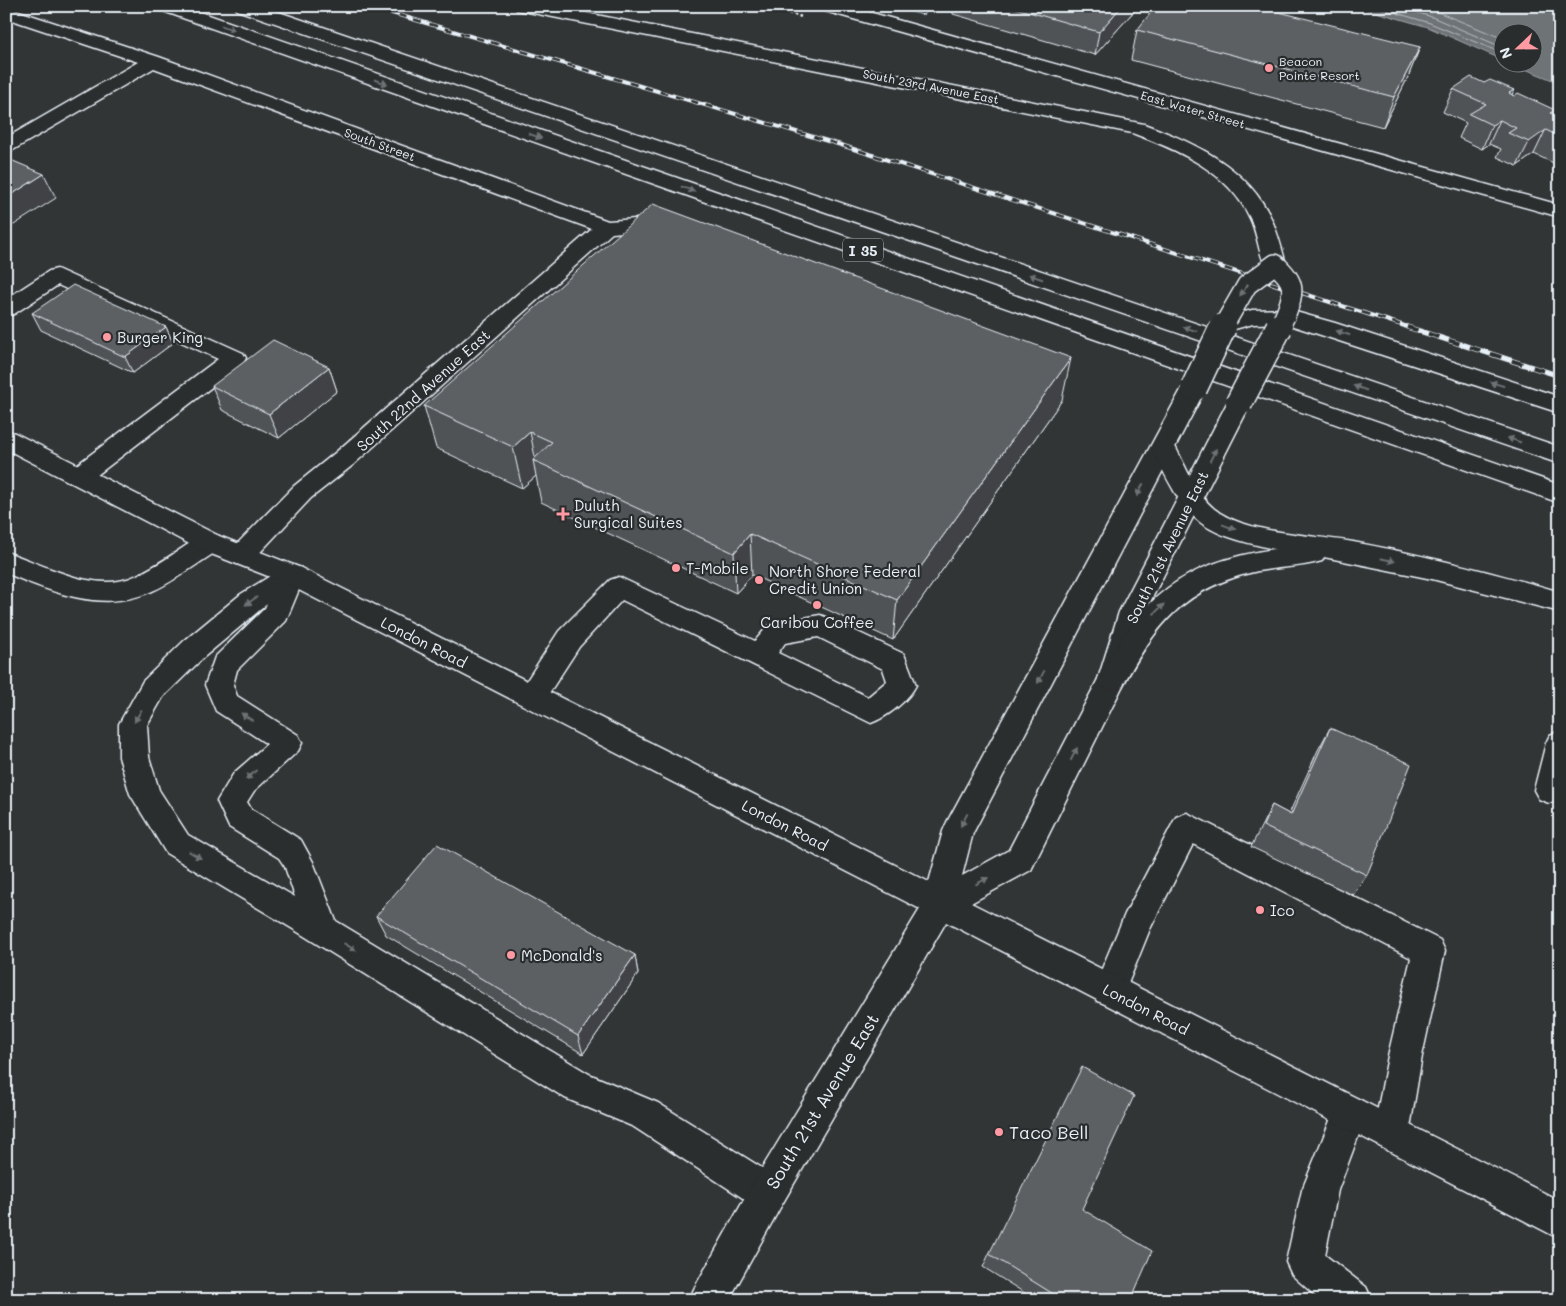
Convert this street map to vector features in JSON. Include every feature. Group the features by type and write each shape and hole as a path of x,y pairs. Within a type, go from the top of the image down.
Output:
{"main road":[{"name":"I 35","path":"166,6 1560,494"},
{"name":"I 35","path":"243,6 1560,456"},
{"name":"South 23rd Avenue East","path":"523,6 1137,128 1168,139 1200,155 1245,192 1261,218 1275,264 1292,281 1291,301 1285,316"},
{"name":"East Water Street","path":"827,6 849,9 1560,211"},
{"name":"South Street","path":"6,12 153,61 606,227"},
{"path":"6,146 153,61"},
{"path":"606,227 636,226 682,242"},
{"name":"South 22nd Avenue East","path":"242,555 288,504 344,459 606,227"},
{"path":"1224,325 1247,285 1275,264"},
{"path":"6,309 57,276 235,358 79,476"},
{"path":"1224,325 1252,317 1285,316 1327,328 1560,405"},
{"name":"South 21st Avenue East","path":"939,904 1020,860 1112,678 1132,612 1285,316"},
{"name":"South 21st Avenue East","path":"708,1300 768,1193 939,904 958,831 1163,447 1224,325"},
{"name":"London Road","path":"6,439 210,543 292,575 1560,1221"},
{"path":"1163,447 1191,499 1211,519 1226,527 1260,536 1355,553 1508,587 1560,602"},
{"path":"6,562 44,578 83,590 113,592 142,586 210,543"},
{"path":"1112,678 1149,620 1170,598 1181,590 1210,576 1246,564 1300,555 1355,553"},
{"path":"292,575 276,614 225,665 219,685 226,703 288,743 244,782 232,801 240,818 290,849 298,862 323,930"},
{"path":"292,575 250,601 194,649 153,689 133,724 134,757 145,794 177,844 323,930 577,1086 646,1115 768,1193"},
{"path":"532,696 569,639 619,587 759,656"},
{"path":"1549,790 1560,742"},
{"path":"1109,990 1136,924 1187,826 1428,951 1390,1134"},
{"path":"1350,1114 1320,1190 1305,1262 1353,1300"}],"water":[{"path":"1355,6 1560,6 1560,83 1532,72 1544,72 1544,22 1494,22 1494,56 1428,27"}],"building":[{"path":"1008,6 1122,6 1099,32"},
{"path":"1156,6 1255,6 1420,47 1394,97 1137,30"},
{"path":"1471,77 1484,83 1490,80 1514,90 1509,93 1514,96 1518,93 1555,110 1550,113 1560,117 1560,137 1546,130 1529,142 1508,133 1516,128 1500,120 1492,125 1469,114 1486,104 1453,89"},
{"path":"6,158 44,174 6,198"},
{"path":"653,204 1071,358 897,600 750,534 734,553 533,460 552,442 530,432 513,447 424,406"},
{"path":"73,285 166,327 125,357 32,313"},
{"path":"273,340 329,367 269,414 212,386"},
{"path":"1330,728 1411,764 1367,875 1263,826 1272,805 1291,815"},
{"name":"McDonald's","path":"437,844 635,955 578,1036 376,916"},
{"path":"1082,1067 1134,1096 1082,1209 1152,1251 1131,1300 1063,1300 989,1254"}],"railway":[{"path":"368,6 841,145 1411,328"},
{"path":"1407,327 1560,376"}],"place":[{"name":"Beacon Pointe Resort","path":"1269,68"},
{"name":"Burger King","path":"107,337"},
{"name":"Duluth Surgical Suites","path":"563,514"},
{"name":"T-Mobile","path":"676,568"},
{"name":"North Shore Federal Credit Union","path":"759,580"},
{"name":"Caribou Coffee","path":"817,605"},
{"name":"Ico","path":"1260,910"},
{"name":"McDonald's","path":"511,955"},
{"name":"Taco Bell","path":"999,1132"}]}
